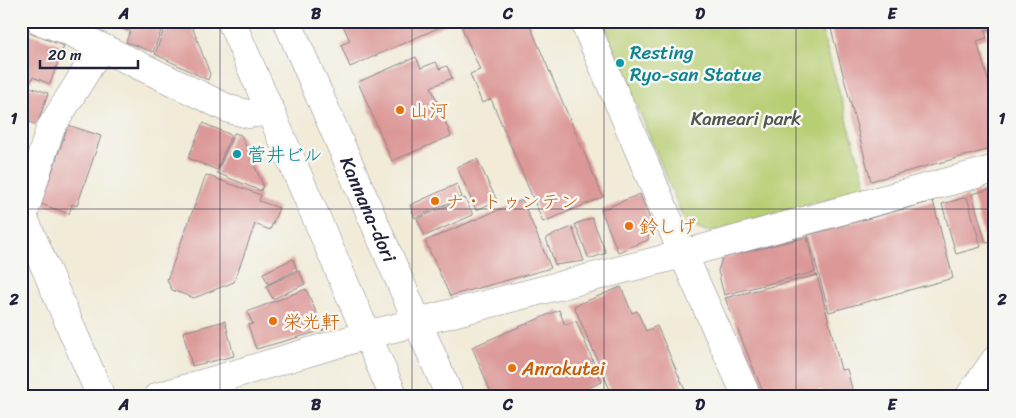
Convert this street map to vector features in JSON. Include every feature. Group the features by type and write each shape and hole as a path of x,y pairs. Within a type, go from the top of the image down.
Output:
{"street":[{"path":"41,21 66,30 229,109 248,114 271,111"},
{"path":"232,21 394,397"},
{"name":"Kannana-dori","path":"287,21 450,397"},
{"path":"584,21 683,254 748,397"},
{"path":"101,47 50,129 23,216 101,397"},
{"path":"157,397 367,335 683,254 995,169"},
{"path":"969,397 995,360"}],"green space":[{"name":"Kameari park","path":"602,21 819,21 867,189 708,232 685,222"}],"building":[{"path":"101,21 131,21 128,31"},
{"path":"134,21 165,21 153,52 126,42"},
{"path":"167,21 190,21 210,74 208,80 155,54"},
{"path":"341,21 446,21 447,24 350,67 341,45 350,41"},
{"path":"459,21 528,21 603,197 543,222 491,99 482,103 470,74 480,70"},
{"path":"829,21 995,21 995,28 985,30 987,38 977,41 992,95 995,94 995,148 871,181"},
{"path":"21,30 64,46 50,84 33,77 30,83 21,80"},
{"path":"416,57 421,68 436,62 439,69 447,66 452,78 431,87 451,136 392,161 358,82"},
{"path":"21,84 48,93 37,125 21,119"},
{"path":"203,123 231,135 217,170 188,158"},
{"path":"68,125 101,136 77,206 72,204 69,214 41,204"},
{"name":"菅井ビル","path":"234,133 241,135 263,185 261,191 217,173"},
{"path":"477,159 497,201 476,210 457,167"},
{"path":"206,175 261,195 259,201 279,208 270,230 255,224 234,282 194,298 172,290 167,280"},
{"path":"457,184 462,197 415,218 410,205"},
{"path":"995,188 995,241 986,243 972,194"},
{"path":"640,194 650,219 648,240 618,252 601,210"},
{"path":"967,197 981,247 956,254 942,204"},
{"path":"465,198 473,215 425,236 417,219"},
{"path":"522,200 551,268 450,296 425,241"},
{"path":"933,201 953,278 829,312 808,235"},
{"path":"592,218 606,253 589,259 575,224"},
{"path":"572,227 584,261 555,265 546,238"},
{"path":"807,237 815,272 724,295 718,271 722,258"},
{"path":"293,259 297,270 268,284 263,273"},
{"path":"299,271 305,284 273,299 266,286"},
{"path":"817,275 841,370 847,369 854,397 824,397 822,390 794,397 765,397 725,298"},
{"path":"621,287 632,313 637,311 646,331 657,326 688,397 613,397 574,306"},
{"path":"306,289 324,330 256,349 248,325 253,324 247,312"},
{"path":"559,310 565,325 576,321 602,382 568,397 493,397 472,347"},
{"path":"225,321 234,356 192,366 183,332"}],"place":[{"name":"Resting Ryo-san Statue","path":"620,63"},
{"name":"山河","path":"400,110"},
{"name":"菅井ビル","path":"237,154"},
{"name":"ナ・トゥンテン","path":"435,201"},
{"name":"鈴しげ","path":"629,226"},
{"name":"栄光軒","path":"273,321"},
{"name":"Anrakutei","path":"512,368"}]}
